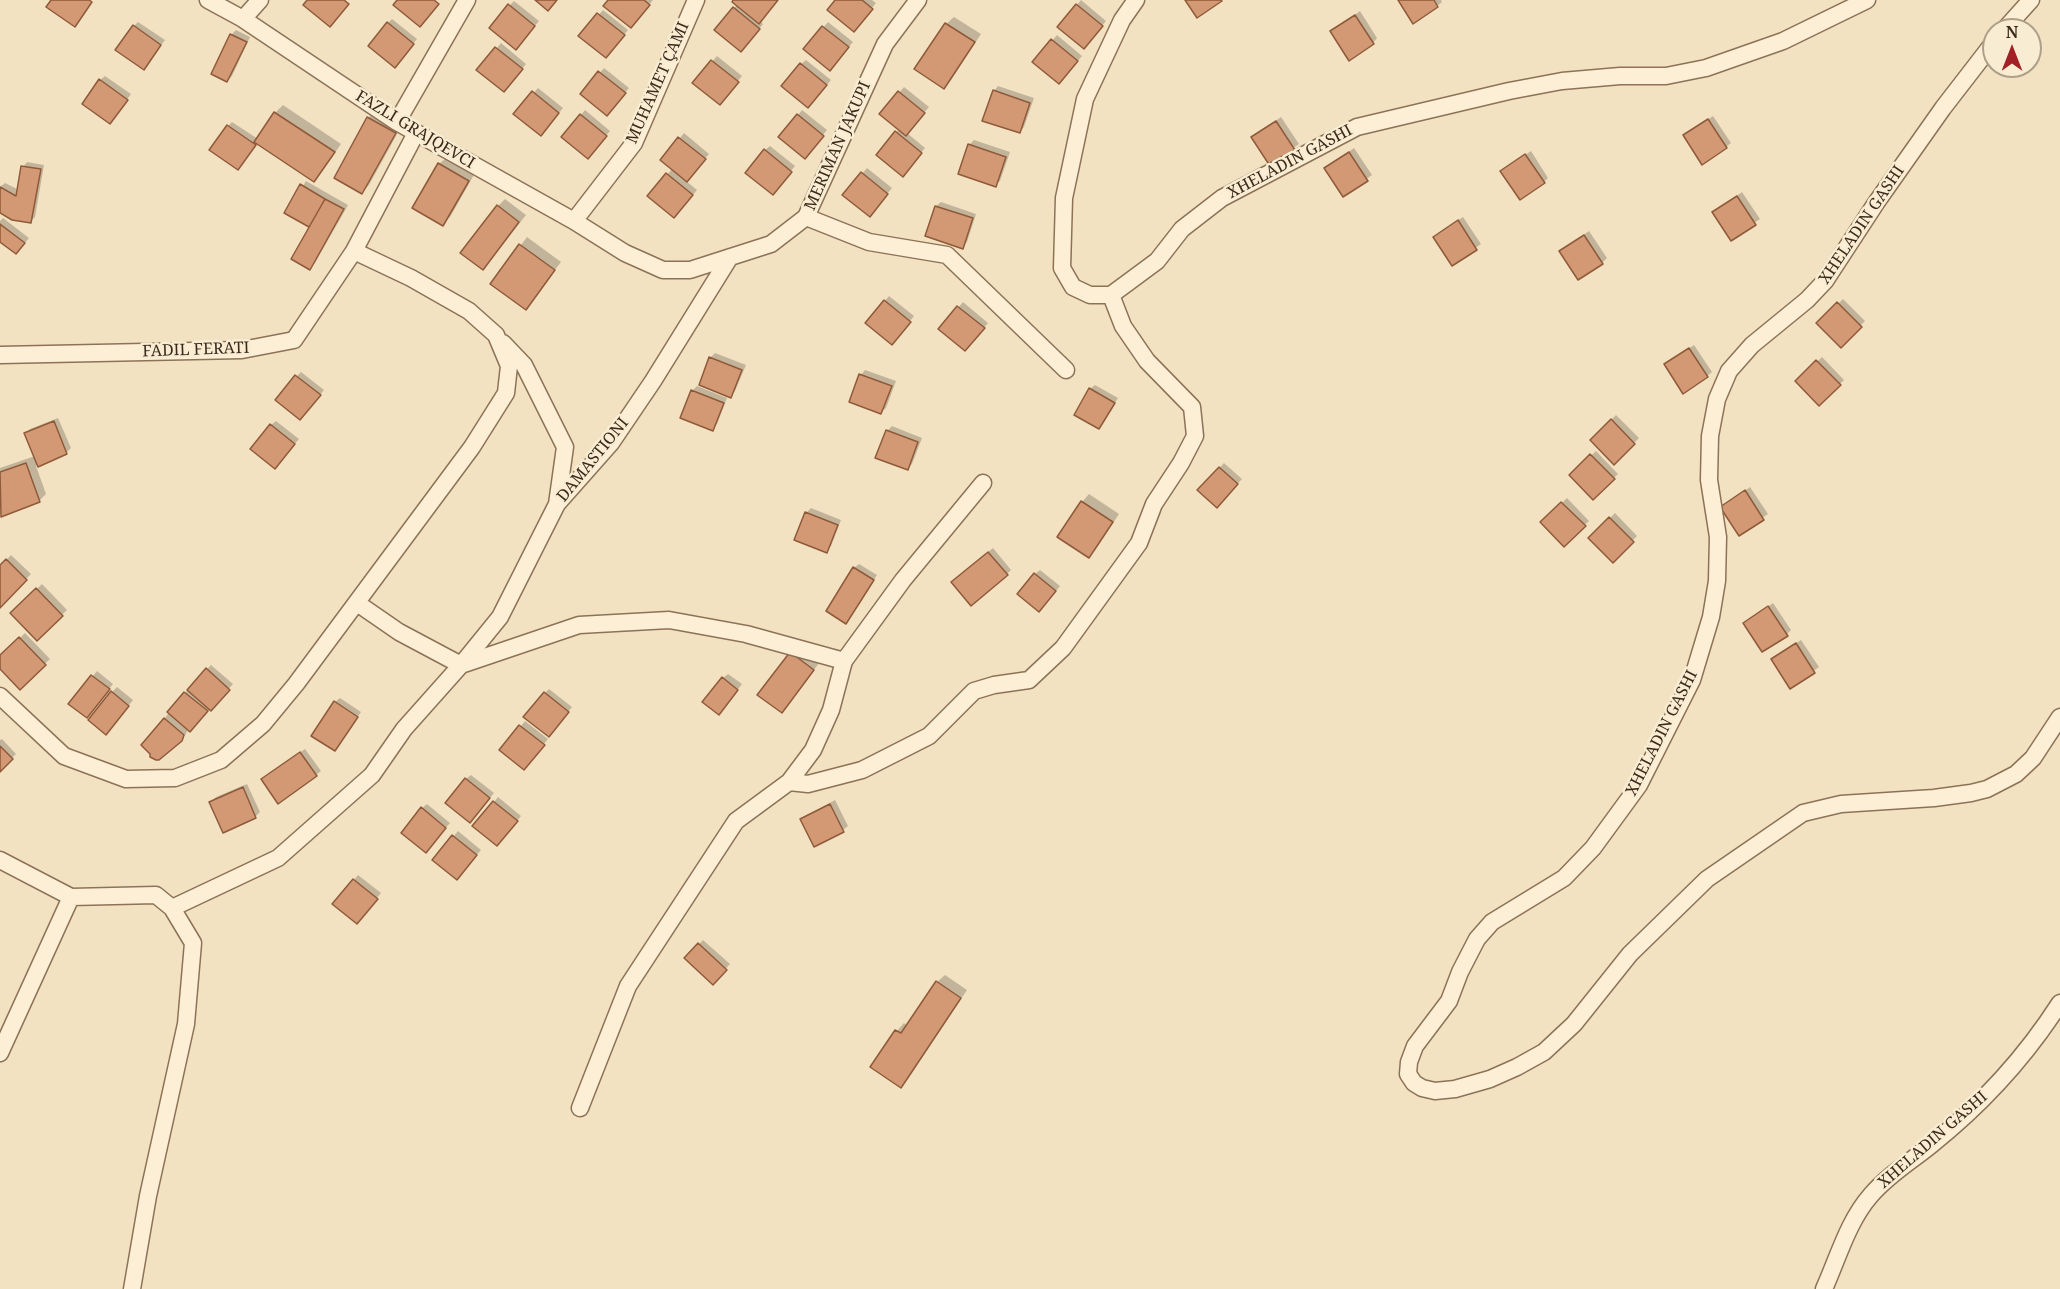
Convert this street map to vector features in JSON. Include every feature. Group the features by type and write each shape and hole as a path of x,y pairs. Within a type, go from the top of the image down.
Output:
{"street":[{"name":"FAZLI GRAJQEVCI","path":"208,0 243,20 397,122 574,221 625,253"},
{"path":"243,20 260,0"},
{"path":"397,122 467,0"},
{"name":"MUHAMET ÇAMI","path":"574,221 634,143 696,0"},
{"name":"MERIMAN JAKUPI","path":"625,253 663,270 690,270 771,243 806,217 885,44 918,0"},
{"path":"789,782 808,784 861,770 929,736 974,691 994,685 1029,680 1063,648 1139,543 1154,504 1181,463 1195,436 1192,407 1147,361 1123,326 1111,295 1090,295 1073,287 1062,268 1064,198 1085,99 1122,20 1136,0"},
{"path":"2015,18 2031,0"},
{"name":"XHELADIN GASHI","path":"1111,295 1157,261 1182,229 1222,198 1357,127 1509,91 1562,81 1620,76 1666,76 1706,68 1783,41 1861,1"},
{"name":"XHELADIN GASHI","path":"1982,58 1929,127 1825,281 1807,300 1752,345 1729,371 1717,399 1710,436 1709,480 1718,537 1717,580 1711,617 1692,680 1639,784 1593,849 1564,878 1492,922 1477,939 1449,1001 1415,1046 1409,1062 1408,1074 1414,1083 1422,1088 1435,1091 1455,1089 1490,1079 1517,1067 1544,1052 1574,1024 1630,954 1707,879 1803,813 1841,804 1934,798 1971,794 1987,789 2016,774 2033,758 2060,717"},
{"name":"FADIL FERATI","path":"0,356 242,350 294,340 354,251 416,133"},
{"path":"806,217 869,242 947,255 1066,370"},
{"path":"354,251 411,278 469,311 524,365 565,447 557,504"},
{"name":"DAMASTIONI","path":"172,908 278,858 372,775 404,729 500,617 557,504 611,443 653,381 730,257"},
{"path":"0,696 64,756 126,779 175,778 220,760 263,724 357,603 472,447 506,393 509,366 496,335"},
{"path":"580,1108 628,986 736,821 789,782 813,750 831,710 844,661 903,580 983,483"},
{"path":"357,603 399,632 461,665 579,625 669,620 746,634 844,661"},
{"path":"0,860 71,897 156,895 172,908 193,943 186,1024 148,1196 132,1289"},
{"path":"0,1053 71,897"},
{"name":"XHELADIN GASHI","path":"1824,1289 1851,1226 1870,1196 1893,1173 1931,1145 1994,1086 2045,1027 2060,1004"}],"building":[{"path":"51,0 89,0 92,2 75,27 46,7"},
{"path":"307,0 344,0 349,4 330,27 303,5"},
{"path":"397,0 434,0 439,4 420,27 393,5"},
{"path":"535,0 557,0 548,11"},
{"path":"608,0 644,0 650,5 631,28 603,6"},
{"path":"733,0 778,0 759,24 732,2"},
{"path":"835,0 862,0 873,9 854,32 827,10"},
{"path":"1185,0 1221,0 1222,1 1197,18"},
{"path":"1398,0 1434,0 1438,7 1413,24"},
{"path":"508,4 535,26 516,50 489,28"},
{"path":"1076,4 1103,26 1084,49 1057,27"},
{"path":"733,7 760,29 741,52 714,30"},
{"path":"597,13 625,35 606,58 578,36"},
{"path":"1355,15 1374,44 1349,61 1330,31"},
{"path":"387,22 414,44 395,68 368,46"},
{"path":"945,23 975,42 944,89 914,69"},
{"path":"133,25 161,45 144,70 115,50"},
{"path":"822,26 849,47 830,71 803,49"},
{"path":"230,34 247,42 227,82 211,74"},
{"path":"1051,39 1078,61 1059,84 1032,62"},
{"path":"495,47 523,69 504,92 476,70"},
{"path":"711,60 739,82 720,105 692,83"},
{"path":"800,63 827,85 808,108 781,86"},
{"path":"598,71 626,93 607,116 580,94"},
{"path":"99,79 128,100 110,124 82,104"},
{"path":"993,90 1030,103 1020,133 982,121"},
{"path":"532,91 559,113 541,136 513,114"},
{"path":"898,91 925,113 906,136 879,114"},
{"path":"274,112 335,152 314,182 254,142"},
{"path":"580,114 607,136 588,159 561,137"},
{"path":"797,114 824,136 805,159 778,137"},
{"path":"367,117 396,133 362,194 334,178"},
{"path":"1708,119 1727,148 1702,165 1683,135"},
{"path":"1276,121 1295,150 1270,166 1251,137"},
{"path":"227,125 256,145 238,170 209,150"},
{"path":"895,131 922,153 903,177 876,155"},
{"path":"678,137 706,159 687,182 660,160"},
{"path":"968,144 1006,157 996,187 958,174"},
{"path":"764,149 792,172 773,195 745,173"},
{"path":"1349,152 1368,181 1343,197 1324,168"},
{"path":"1525,154 1545,183 1520,200 1500,171"},
{"path":"438,163 469,181 443,226 412,208"},
{"path":"21,166 41,169 31,223 12,220 0,213 0,187 16,196"},
{"path":"861,172 888,194 870,217 842,195"},
{"path":"666,173 693,195 674,218 647,196"},
{"path":"300,184 325,199 309,227 284,213"},
{"path":"1737,196 1756,225 1731,241 1712,212"},
{"path":"325,199 344,209 310,270 291,259"},
{"path":"497,205 519,222 483,270 460,253"},
{"path":"935,206 973,218 963,249 925,236"},
{"path":"1458,220 1477,250 1452,266 1433,237"},
{"path":"0,224 25,243 16,254 0,242"},
{"path":"1584,235 1603,264 1578,280 1559,251"},
{"path":"519,244 555,270 526,310 490,284"},
{"path":"884,300 911,322 892,345 865,323"},
{"path":"1837,302 1862,327 1841,348 1816,323"},
{"path":"957,306 985,328 965,351 938,329"},
{"path":"1689,348 1708,377 1683,394 1664,364"},
{"path":"709,357 742,370 731,398 699,385"},
{"path":"1816,360 1841,385 1819,406 1795,381"},
{"path":"859,374 892,386 881,414 849,402"},
{"path":"295,375 321,395 300,420 275,400"},
{"path":"1089,388 1115,403 1099,429 1074,415"},
{"path":"691,390 724,403 713,431 680,418"},
{"path":"1611,419 1635,444 1614,465 1590,440"},
{"path":"54,421 67,454 38,467 24,433"},
{"path":"270,424 295,444 275,469 250,449"},
{"path":"886,430 918,442 908,470 875,458"},
{"path":"1590,454 1615,479 1593,500 1569,475"},
{"path":"26,463 40,502 1,517 0,472"},
{"path":"1219,467 1238,484 1217,508 1197,490"},
{"path":"1745,490 1764,520 1739,536 1720,507"},
{"path":"1081,501 1113,522 1089,558 1057,537"},
{"path":"1561,502 1586,526 1564,547 1540,522"},
{"path":"805,512 838,525 827,553 794,540"},
{"path":"1609,517 1634,542 1613,563 1588,538"},
{"path":"988,552 1008,575 971,606 951,582"},
{"path":"6,559 27,580 0,608 0,565"},
{"path":"853,567 874,580 846,624 826,611"},
{"path":"1034,573 1056,591 1039,612 1017,594"},
{"path":"36,588 63,616 37,641 10,613"},
{"path":"1768,606 1788,636 1762,652 1743,623"},
{"path":"19,637 46,665 20,690 0,669 0,655"},
{"path":"1796,643 1815,673 1790,689 1771,659"},
{"path":"790,652 814,670 782,713 757,695"},
{"path":"206,668 230,690 211,711 187,690"},
{"path":"91,675 110,689 87,718 68,704"},
{"path":"722,677 738,690 719,715 702,702"},
{"path":"111,691 129,706 106,735 88,720"},
{"path":"184,692 208,711 190,732 167,712"},
{"path":"544,692 569,712 549,737 523,717"},
{"path":"334,701 358,717 335,751 311,736"},
{"path":"164,718 184,735 182,741 156,760 150,757 141,745"},
{"path":"519,725 545,745 524,770 499,750"},
{"path":"0,746 13,759 0,772"},
{"path":"300,752 317,776 278,804 261,779"},
{"path":"465,778 490,798 470,823 445,803"},
{"path":"243,787 256,818 223,833 209,802"},
{"path":"493,801 518,821 497,846 472,826"},
{"path":"830,804 844,832 814,847 800,819"},
{"path":"421,807 446,828 426,853 401,833"},
{"path":"452,835 477,855 457,880 432,860"},
{"path":"353,879 378,899 357,924 332,904"},
{"path":"698,943 727,970 713,985 684,958"},
{"path":"936,981 961,998 901,1088 870,1067 895,1030 901,1033"}]}
